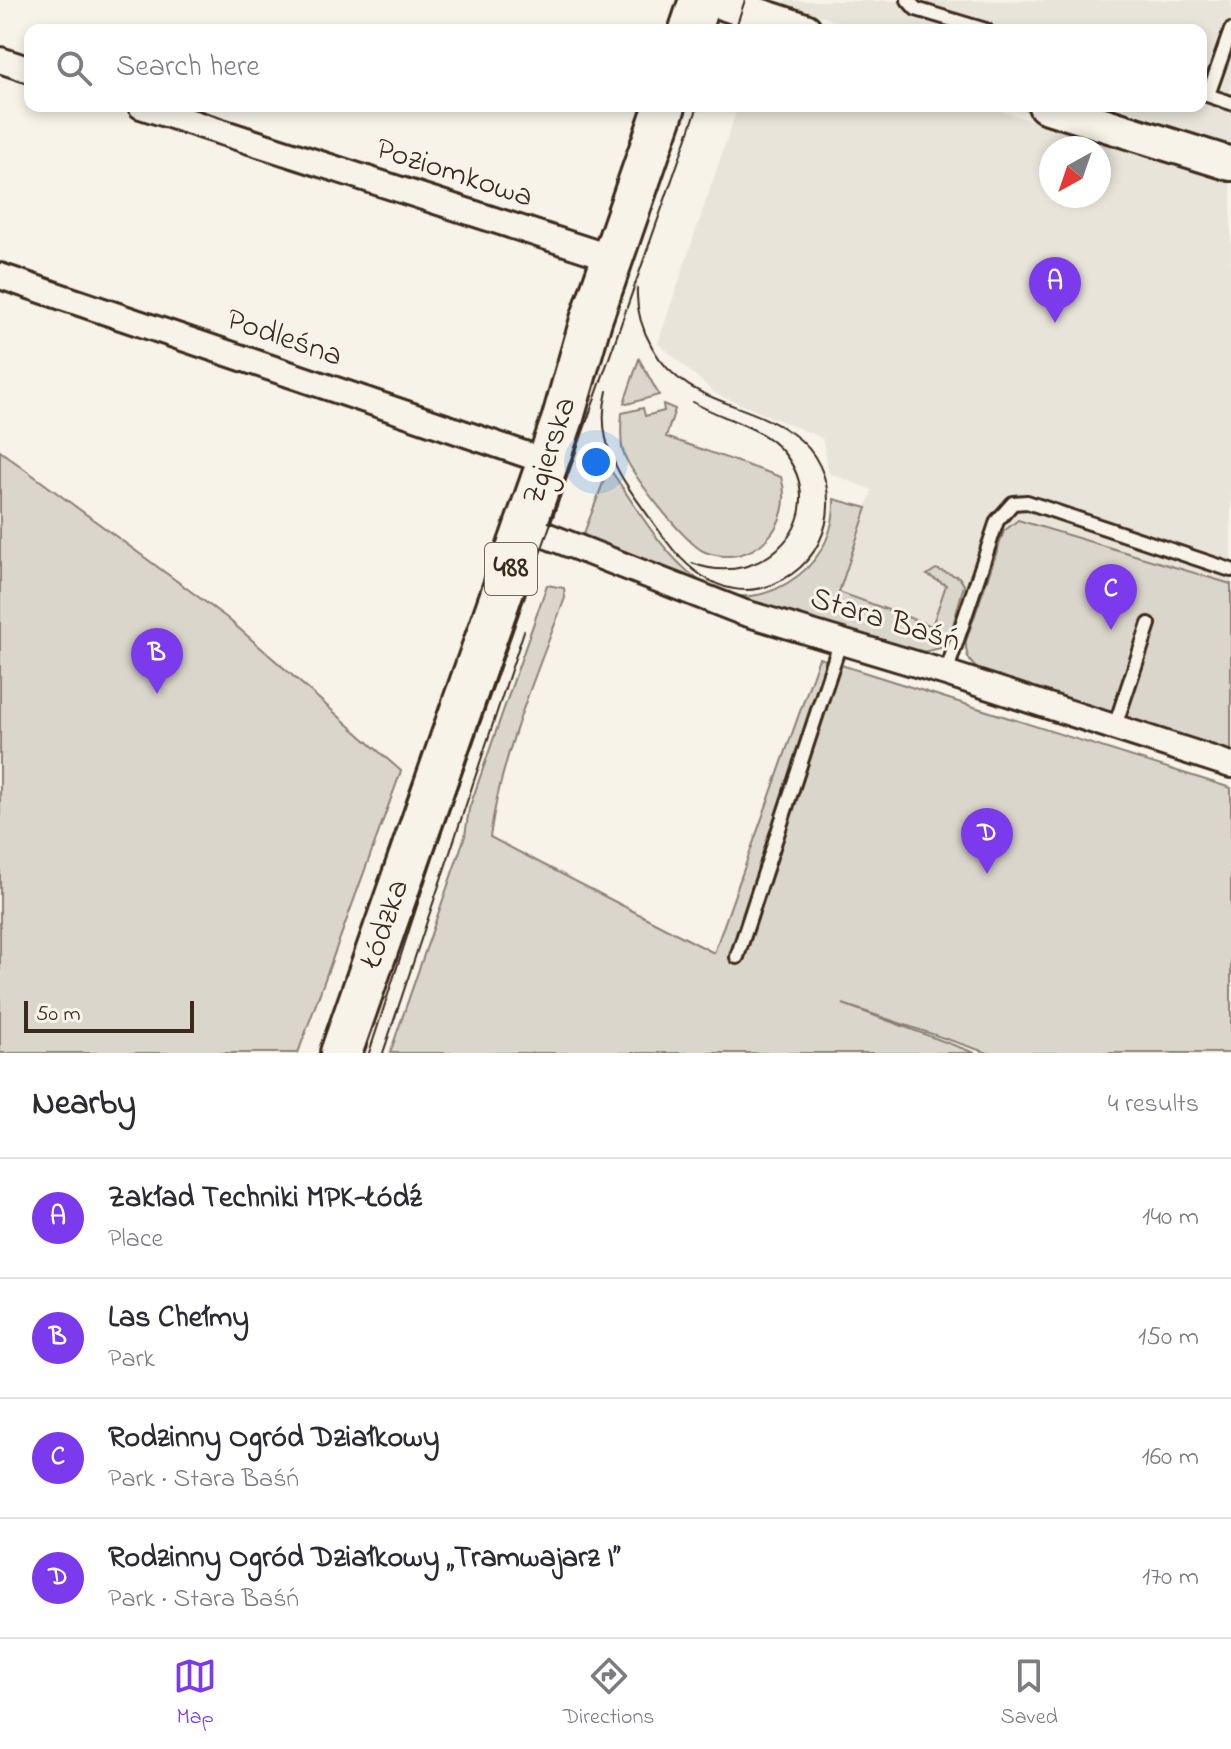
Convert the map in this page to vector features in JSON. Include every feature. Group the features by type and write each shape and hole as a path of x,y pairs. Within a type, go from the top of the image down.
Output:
{"main road":[{"path":"692,24 700,0"},
{"name":"Zgierska","path":"432,795 548,462 612,258 663,112"},
{"name":"Łódzka","path":"341,1053 432,795"}],"street":[{"path":"713,0 787,24"},
{"path":"0,60 24,68"},
{"name":"Poziomkowa","path":"160,112 612,258"},
{"path":"1064,112 1231,164"},
{"name":"Podleśna","path":"0,276 548,462"},
{"name":"Stara Baśń","path":"525,527 725,607 841,640 1231,765"}],"lane":[{"path":"908,0 916,9 966,24"},
{"path":"1207,89 1231,30"},
{"path":"1207,95 1231,103"},
{"path":"946,673 997,521 1013,503 1027,502 1231,570"},
{"path":"1115,726 1149,624"},
{"path":"737,957 841,640"}],"shaded area":[{"path":"1231,0 1231,146 1133,112 1207,112 1207,24 846,24 776,1"},
{"path":"736,112 1004,112 1080,136 1039,136 1039,208 1111,208 1111,146 1231,184 1231,584 1025,520 1000,602 947,585 933,627 837,593 872,490 829,473 822,438 716,394 658,343"},
{"path":"639,359 659,395 627,404 624,403"},
{"path":"663,404 675,409 666,437 781,477 784,494 782,511 767,539 755,549 723,556 696,547 671,521 633,471 622,448 622,413 643,408 645,416 664,411"},
{"path":"0,451 227,618 401,771 298,1053 0,1053"},
{"path":"612,472 646,523 688,572 712,588 738,596 767,593 807,568 821,551 830,531 834,499 867,508 839,592 932,626 946,585 927,575 936,569 959,577 964,585 950,636 940,648 915,654 710,591 592,541 583,536 606,475"},
{"path":"1018,520 1231,584 1231,755 985,674 976,668 968,656 966,641 1004,531"},
{"path":"547,585 564,588 565,598 511,746 490,837 714,953 819,658 1231,788 1231,1053 988,1053 843,1004 975,1053 390,1053 465,836 469,809"}],"tram line":[{"path":"737,24 745,0"},
{"path":"369,1053 433,857 696,112"},
{"path":"607,391 605,431 616,467 672,549 686,563 717,584 753,590 772,585 808,560 826,524 828,504 820,466 809,448 774,423 698,391 680,380 652,347 643,326 637,289"},
{"path":"692,563 719,569 744,567 766,557 784,542 796,523 801,500 797,477 784,453 775,444 753,429 693,402"},
{"path":"383,1053 524,631"}],"place":[{"name":"Zakład Techniki MPK-Łódź","path":"1055,323"},
{"name":"Rodzinny Ogród Działkowy","path":"1111,630"},
{"name":"Las Chełmy","path":"157,694"},
{"name":"Rodzinny Ogród Działkowy „Tramwajarz I”","path":"987,874"}]}
